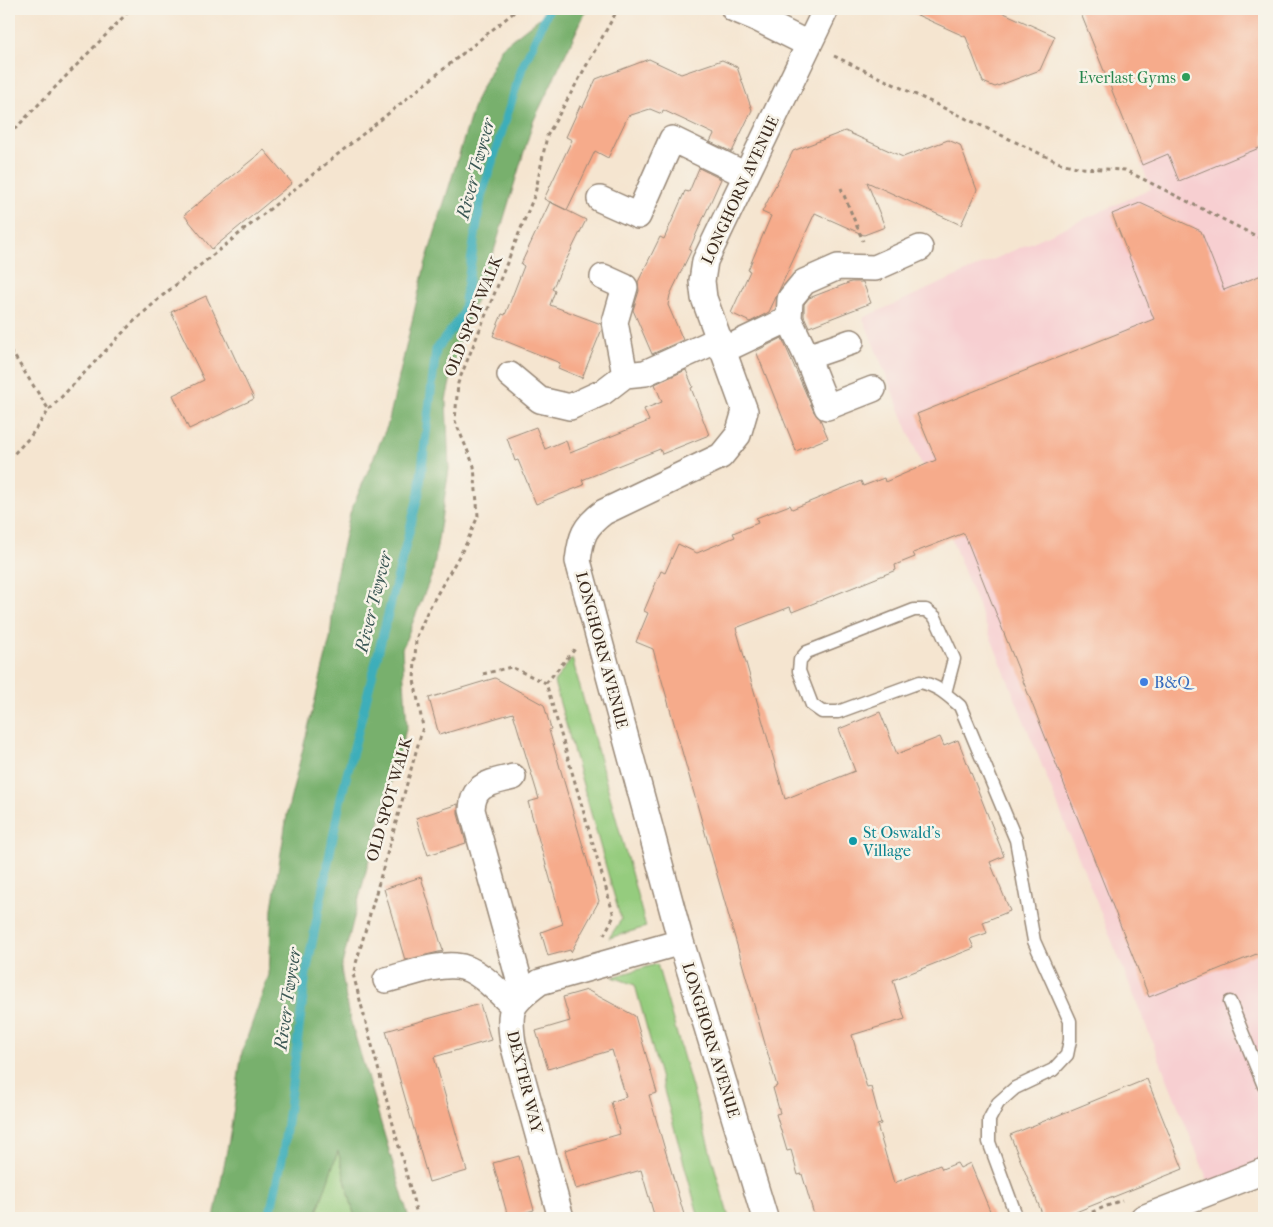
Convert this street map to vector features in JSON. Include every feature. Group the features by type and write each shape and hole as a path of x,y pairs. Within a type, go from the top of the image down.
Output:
{"street":[{"path":"734,9 808,44"},
{"name":"LONGHORN AVENUE","path":"765,1218 681,942 578,561 581,539 590,523 604,512 721,456 738,435 745,411 704,298 702,281 705,261 826,9"},
{"path":"600,199 638,216 672,139 746,175"},
{"path":"873,389 827,407 789,319 790,299 804,282 838,266 875,268 920,248"},
{"path":"603,277 625,286 615,322 625,375"},
{"path":"510,375 540,400 570,407 603,392 625,375 645,373 789,319"},
{"path":"807,357 851,342"},
{"name":"DEXTER WAY","path":"513,777 482,785 472,798 472,810 518,1000 510,1021 513,1044 561,1218"},
{"path":"386,980 442,966 457,966 470,970 518,1000 540,982 681,942"},
{"path":"1143,1218 1176,1212 1264,1171"}],"lane":[{"path":"945,693 954,658 936,617 926,610 914,610 807,652 800,660 798,671 812,705 822,712 838,712 920,682 933,685 945,693 960,706 1016,840 1034,941 1070,1021 1070,1040 1067,1055 1053,1070 1015,1088 998,1103 989,1120 989,1142 1017,1218"},
{"path":"1230,1002 1264,1086"}],"path":[{"path":"9,135 131,9"},
{"path":"9,459 30,436 49,410 131,324 162,296 518,9"},
{"name":"OLD SPOT WALK","path":"418,1218 353,974 423,726 414,680 416,639 428,610 466,544 478,516 474,466 455,422 458,383 535,194 547,136 618,9"},
{"path":"808,44 1060,163 1081,168 1125,170 1264,240"},
{"path":"841,188 875,268"},
{"path":"9,353 13,354 49,410"},
{"path":"546,683 573,650 599,641"},
{"path":"483,674 511,667 546,683 614,916 583,970"}],"shaded area":[{"name":"B&Q","path":"1079,9 1264,9 1264,1171 1212,1191 863,318 1151,189"}],"green space":[{"path":"551,9 587,9 533,122 491,261 458,346 446,400 449,469 433,572 402,649 407,726 371,852 341,968 348,1012 409,1218 355,1218 338,1151 315,1218 214,1218 230,1134 242,1052 269,975 272,908 288,809 330,639 336,576 350,513 388,424 425,265 476,99 502,47"},
{"path":"572,658 646,927 609,938 621,920 554,682"},
{"path":"657,964 729,1218 699,1218 635,985 613,977"},
{"path":"338,1150 355,1218 315,1218"}],"building":[{"path":"904,9 995,9 1055,36 1040,70 995,87 983,82 966,37"},
{"name":"Everlast Gyms","path":"1079,9 1264,9 1264,146 1179,181 1168,154 1142,165"},
{"path":"649,59 681,74 722,60 737,67 752,110 732,152 710,142 714,134 663,110 662,114 650,109 628,116 608,158 595,151 567,210 544,199 572,140 566,137 580,106 583,107 596,79"},
{"path":"845,131 903,157 948,140 960,145 977,190 961,225 867,182 885,227 864,235 815,213 769,312 750,322 731,313 750,271 748,270 771,216 762,212 793,151"},
{"path":"264,150 292,183 212,249 184,215"},
{"path":"699,168 721,179 689,250 691,251 670,295 668,305 683,340 652,354 633,310 639,291 638,282 660,237 664,239 685,191 689,192"},
{"path":"550,202 586,220 552,289 555,291 550,305 601,324 602,329 582,378 558,368 560,363 493,336 502,314 505,315 524,266 521,264"},
{"path":"1140,203 1201,231 1224,290 1264,274 1264,951 1149,997 964,533 913,553 915,557 895,565 896,570 792,612 790,607 736,628 785,799 855,771 839,729 880,712 897,754 940,737 944,746 958,740 1004,856 990,862 1010,911 983,922 987,933 970,939 974,948 893,980 905,1019 852,1035 867,1088 871,1087 881,1124 877,1125 894,1183 940,1165 942,1169 957,1163 960,1168 970,1163 993,1218 815,1218 802,1174 798,1175 791,1150 787,1151 776,1114 780,1113 773,1088 777,1086 653,649 636,642 648,613 644,611 661,571 665,573 678,544 697,553 735,537 733,533 758,523 756,518 790,505 792,509 861,481 863,486 884,478 885,482 936,460 917,414 1154,319 1112,214"},
{"path":"851,282 863,282 871,303 809,327 804,316 804,304 809,298"},
{"path":"206,296 254,399 189,429 173,395 204,380 171,312"},
{"path":"782,338 814,412 820,419 828,438 796,451 756,351"},
{"path":"686,370 709,435 662,454 660,449 582,480 584,485 536,504 518,460 515,461 507,438 536,427 545,449 566,440 570,453 649,421 644,409 662,402 655,384"},
{"path":"495,678 544,705 551,729 549,730 599,901 571,952 570,950 548,956 541,932 563,924 528,802 539,799 513,713 439,735 429,698"},
{"path":"458,804 458,814 466,843 428,855 416,818"},
{"path":"421,877 443,951 405,960 384,889"},
{"path":"587,990 635,1016 657,1093 649,1095 685,1218 655,1218 641,1170 576,1189 565,1150 620,1134 611,1102 626,1097 612,1050 548,1069 536,1031 570,1021 563,997"},
{"path":"480,1004 491,1040 434,1057 467,1171 429,1182 386,1031"},
{"path":"1147,1079 1183,1169 1061,1218 1044,1218 1010,1135"},
{"path":"519,1156 534,1210 508,1217 493,1163"}],"waterway":[{"name":"River Twyver","path":"269,1218 283,1154 306,974 340,802 419,493 436,350 463,314 481,197 522,68 549,9"}],"place":[{"name":"Everlast Gyms","path":"1186,77"},
{"name":"B&Q","path":"1144,682"},
{"name":"St Oswald's Village","path":"853,841"}]}
